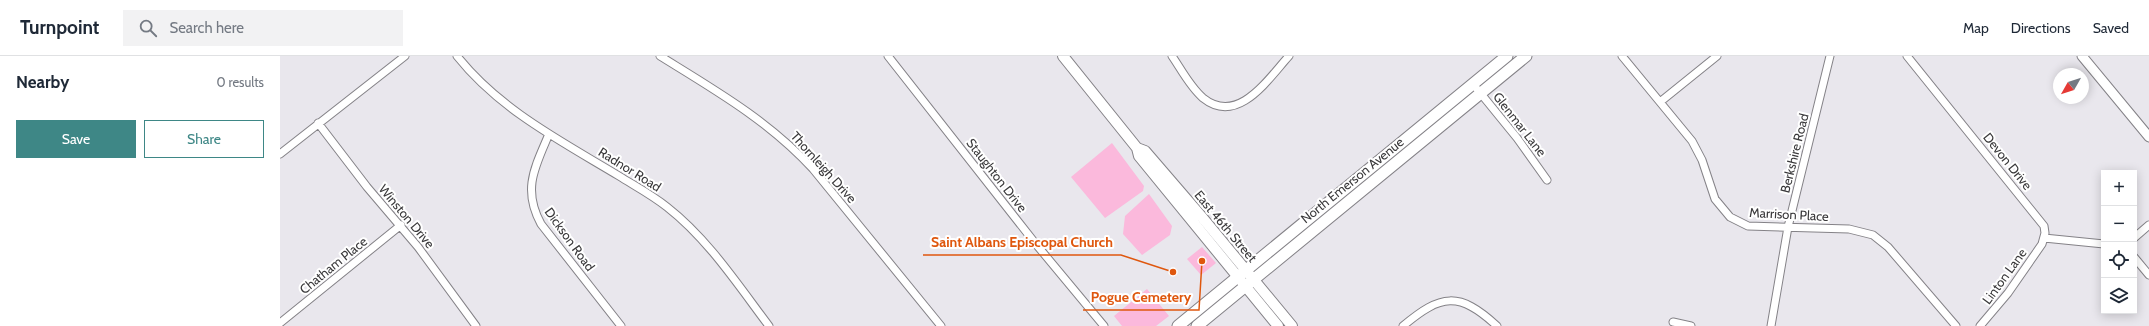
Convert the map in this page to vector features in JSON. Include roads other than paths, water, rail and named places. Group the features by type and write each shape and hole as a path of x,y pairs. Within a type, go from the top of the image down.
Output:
{"main road":[{"name":"East 46th Street","path":"1063,56 1137,148 1145,151 1241,274 1292,326"},
{"name":"North Emerson Avenue","path":"1178,326 1507,56"},
{"name":"North Emerson Avenue","path":"1197,326 1526,56"},
{"name":"East 46th Street","path":"1249,283 1278,326"}],"street":[{"path":"280,154 405,56"},
{"name":"Radnor Road","path":"457,56 503,102 549,134 637,187 676,215 711,251 769,326"},
{"name":"Thornleigh Drive","path":"660,56 753,114 790,145 813,169 941,326"},
{"name":"Staughton Drive","path":"888,56 1031,238 1104,326"},
{"path":"1172,56 1204,98 1214,104 1226,106 1239,104 1250,98 1289,56"},
{"name":"Marrison Place","path":"1622,56 1697,148 1715,199 1723,211 1732,219 1743,224 1855,230 1878,238 1888,246 1956,326"},
{"path":"1660,102 1717,56"},
{"name":"Berkshire Road","path":"1771,326 1788,227 1830,56"},
{"name":"Devon Drive","path":"1907,56 2042,222 2044,238"},
{"path":"2082,56 2149,137"},
{"name":"Glenmar Lane","path":"1472,84 1522,144 1547,180"},
{"name":"Winston Drive","path":"318,123 363,181 401,225 476,326"},
{"name":"Dickson Road","path":"549,134 532,179 531,192 534,210 542,224 621,326"},
{"name":"Chatham Place","path":"280,323 401,225"},
{"path":"2137,235 2149,225"},
{"path":"2044,238 2101,244"},
{"name":"Linton Lane","path":"1980,326 2008,293 2044,238"},
{"path":"2137,261 2149,275"},
{"path":"1403,326 1427,307 1447,301 1461,302 1472,306 1497,326"},
{"path":"1673,322 1691,326"}],"place":[{"name":"Pogue Cemetery","path":"1202,261"},
{"name":"Saint Albans Episcopal Church","path":"1173,272"}]}
